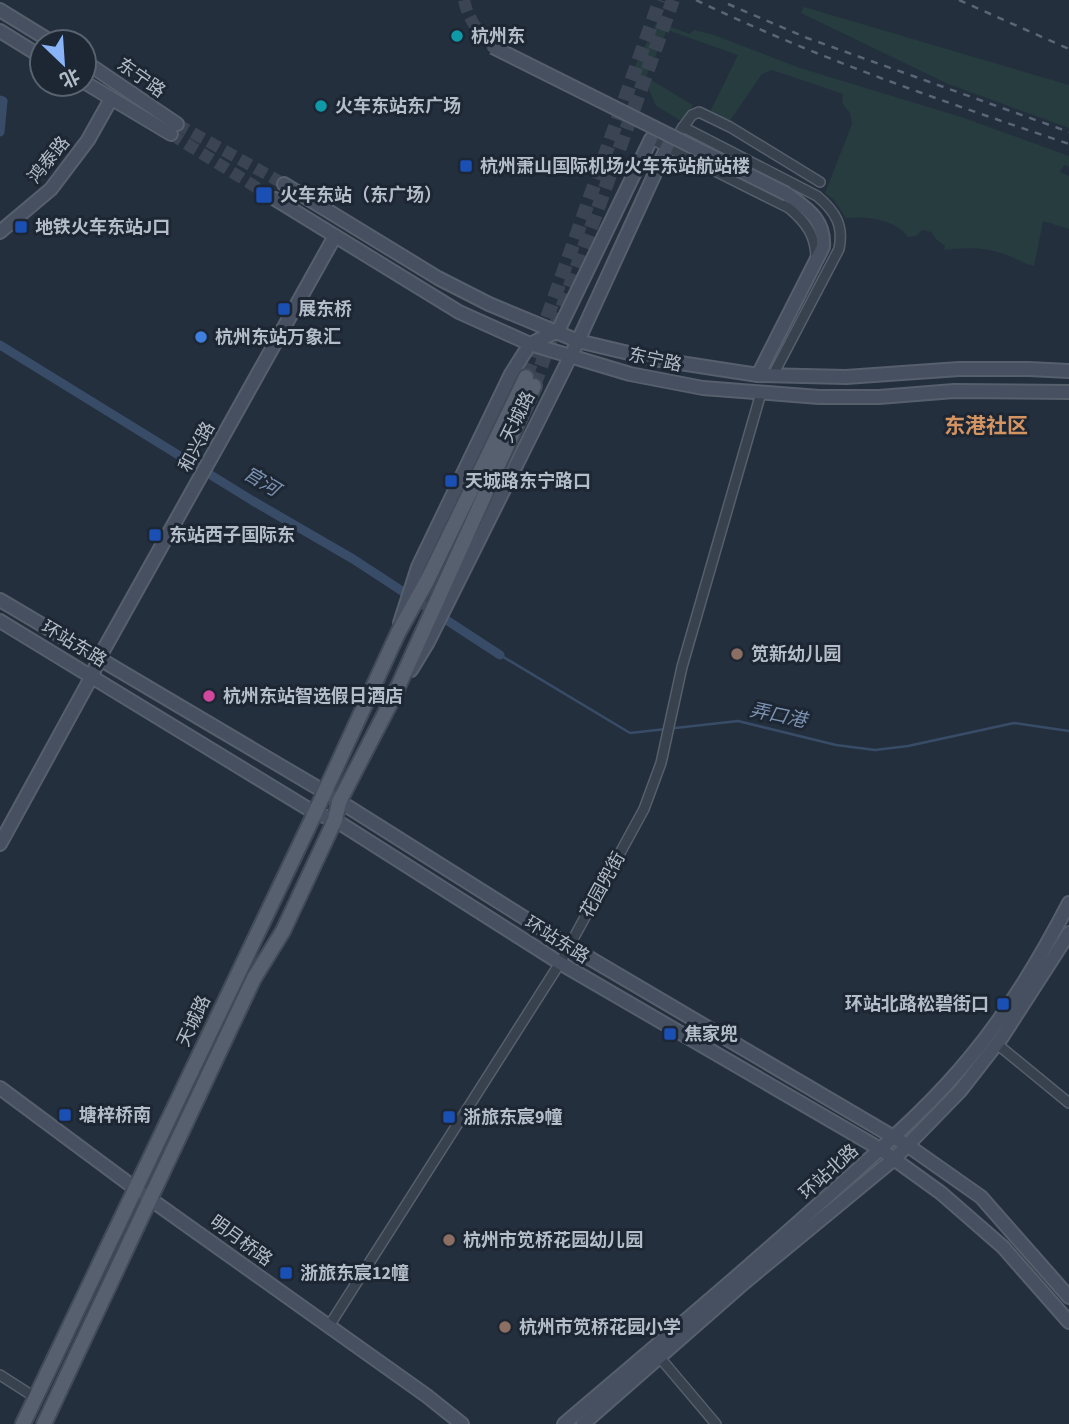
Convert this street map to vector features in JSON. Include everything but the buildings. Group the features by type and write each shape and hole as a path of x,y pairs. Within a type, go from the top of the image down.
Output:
{"main road":[{"path":"0,10 29,28"},
{"path":"0,31 28,48"},
{"path":"493,47 787,194 820,221 824,235 823,247 816,265 788,313 758,375"},
{"name":"东宁路","path":"98,72 174,129 98,91"},
{"name":"鸿泰路","path":"0,232 51,189 88,140 111,99"},
{"path":"530,344 558,331 651,138"},
{"name":"天城路","path":"444,597 578,341 667,145"},
{"name":"东宁路","path":"284,184 438,278 489,304 578,341 654,359 758,375 846,377 994,369 1069,371"},
{"name":"东宁路","path":"275,199 459,312 530,344 630,374 703,388 843,397 954,391 1069,392"},
{"name":"和兴路","path":"0,844 92,676 99,658 335,236"},
{"name":"天城路","path":"23,1424 407,616 511,374 530,344"},
{"name":"天城路","path":"44,1424 254,978 283,931 335,820 339,802 429,630 530,382 420,581 407,597 398,633"},
{"name":"环站东路","path":"0,600 323,791 569,946 907,1145 981,1198 1069,1297"},
{"name":"环站东路","path":"0,621 314,813 335,820 560,963 880,1149 941,1193 1003,1247 1069,1322"},
{"name":"环站北路","path":"583,1424 656,1353 893,1138 935,1096 972,1055 1007,1009 1044,952 1069,903"},
{"name":"环站北路","path":"564,1424 656,1353 894,1159 960,1091 997,1044 1069,933"},
{"name":"明月桥路","path":"0,1088 462,1424"}],"street":[{"path":"667,145 692,115 699,112 730,127 820,182"},
{"path":"683,127 810,192 831,207 839,221 842,236 839,249 773,375"},
{"path":"651,138 789,208 802,219 816,243 816,265"},
{"name":"花园兜街","path":"329,1326 560,963 644,810 661,763 682,667 761,393"},
{"path":"997,1044 1069,1103"},
{"path":"656,1353 716,1424"},
{"path":"0,1375 36,1398"}],"green space":[{"path":"804,7 1069,85 1069,128 948,84 801,13"},
{"path":"657,22 690,34 694,30 714,35 800,68 961,117 1069,156 1069,167 1064,165 1060,172 1069,176 1069,229 1043,221 1034,266 992,250 944,250 945,246 931,232 922,230 916,236 908,237 896,226 888,223 871,218 846,218 833,199 825,193 852,124 850,113 842,103 843,94 772,70 762,74 729,122 710,112 738,55 667,30 646,77 693,105 683,122 656,106 646,83 631,74"}],"waterway":[{"name":"官河","path":"0,100 3,101 0,132"},
{"name":"官河","path":"0,345 253,501 353,559 500,655"},
{"name":"弄口港","path":"500,655 630,733 738,721 836,745 875,750 908,746 1014,723 1069,731"}],"tunnel":[{"path":"464,0 471,20 493,47"},
{"path":"526,377 660,0"},
{"path":"534,386 673,0"},
{"path":"177,124 284,184"},
{"path":"171,134 275,199"}],"railway":[{"path":"696,0 833,60 1069,144"},
{"path":"959,0 1069,49"},
{"path":"728,4 807,38 1069,132"}],"place":[{"name":"杭州东","path":"457,36"},
{"name":"火车东站东广场","path":"321,106"},
{"name":"杭州萧山国际机场火车东站航站楼","path":"466,166"},
{"name":"火车东站（东广场）","path":"264,195"},
{"name":"地铁火车东站J口","path":"21,227"},
{"name":"展东桥","path":"284,309"},
{"name":"杭州东站万象汇","path":"201,337"},
{"name":"天城路东宁路口","path":"451,481"},
{"name":"东站西子国际东","path":"155,535"},
{"name":"笕新幼儿园","path":"737,654"},
{"name":"杭州东站智选假日酒店","path":"209,696"},
{"name":"环站北路松碧街口","path":"1003,1004"},
{"name":"焦家兜","path":"670,1034"},
{"name":"塘梓桥南","path":"65,1115"},
{"name":"浙旅东宸9幢","path":"449,1117"},
{"name":"杭州市笕桥花园幼儿园","path":"449,1240"},
{"name":"浙旅东宸12幢","path":"286,1273"},
{"name":"杭州市笕桥花园小学","path":"505,1327"}],"district":[{"name":"东港社区","path":"986,426"}]}
